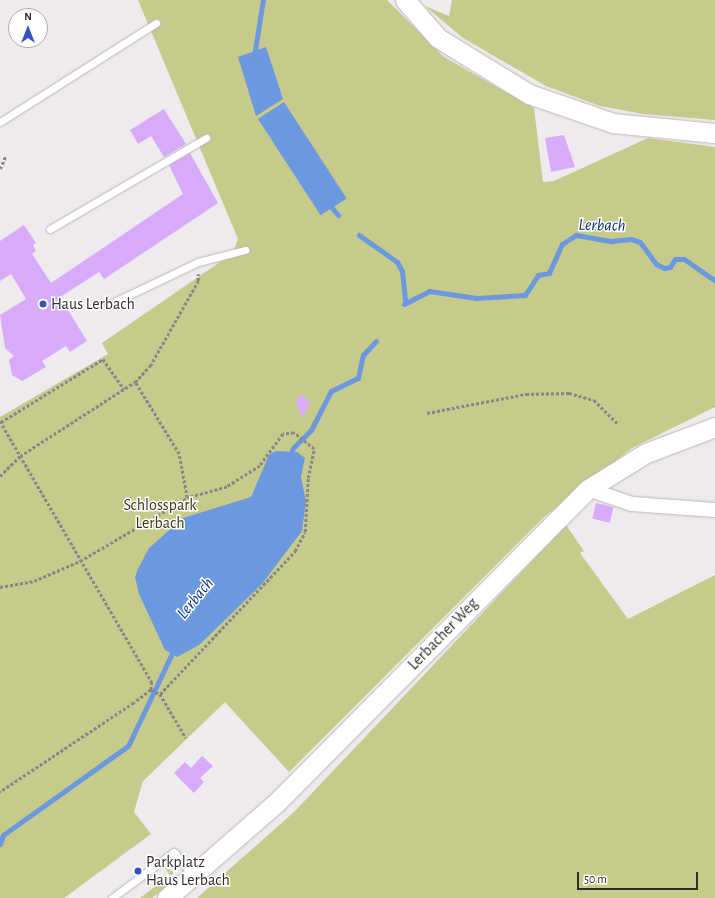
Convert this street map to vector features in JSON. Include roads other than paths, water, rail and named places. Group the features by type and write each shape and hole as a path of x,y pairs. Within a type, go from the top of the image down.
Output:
{"street":[{"path":"405,0 438,38 529,94 613,123 715,134"},
{"name":"Lerbacher Weg","path":"166,898 194,876 277,802 588,489 646,453 715,427"},
{"path":"588,489 632,504 715,510"}],"lane":[{"path":"0,122 156,23"},
{"path":"50,229 206,138"},
{"path":"108,305 198,262 245,250"},
{"path":"112,898 174,852 194,876"}],"water":[{"path":"266,47 283,99 256,116 238,57"},
{"path":"284,102 347,198 321,215 258,119"},
{"path":"276,451 297,452 305,458 301,477 306,501 302,531 262,584 199,645 177,657 165,650 139,594 135,577 138,569 149,548 183,518 251,497 269,455"}],"waterway":[{"path":"254,56 263,0"},
{"path":"328,203 338,215"},
{"path":"359,235 397,262 402,271 405,302"},
{"name":"Lerbach","path":"404,304 429,291 476,298 525,295 538,275 549,273 562,244 576,235 611,241 631,239 640,242 656,264 664,268 670,267 675,259 684,259 715,281"},
{"name":"Lerbach","path":"290,457 293,448 311,430 331,391 358,378 363,355 376,341"},
{"name":"Lerbach","path":"0,844 3,835 128,746 174,649"}],"place":[{"name":"Haus Lerbach","path":"43,304"},
{"name":"Parkplatz Haus Lerbach","path":"138,871"}],"park label":[{"name":"Schlosspark Lerbach","path":"160,514"}]}
